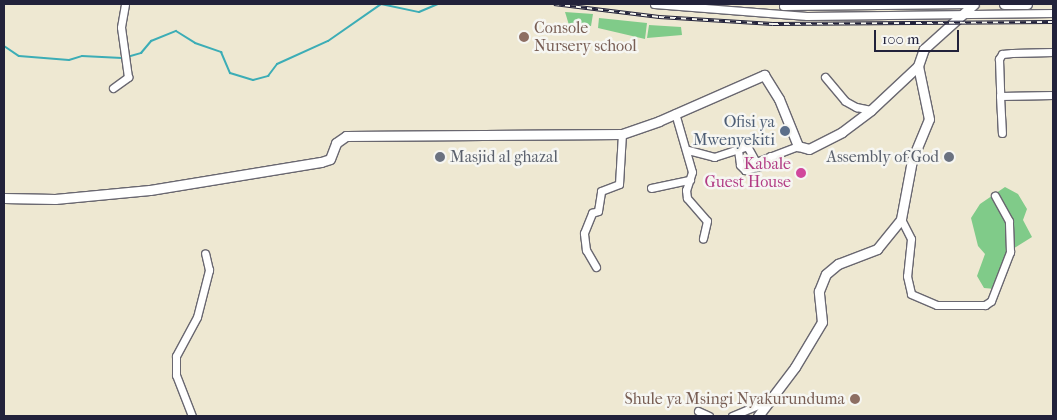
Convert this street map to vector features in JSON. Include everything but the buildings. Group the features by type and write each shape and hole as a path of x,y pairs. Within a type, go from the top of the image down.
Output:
{"street":[{"path":"113,88 128,78 121,27 125,4"},
{"path":"654,4 807,16 965,12 1053,13"},
{"path":"758,416 822,322 819,291 826,274 842,262 877,250 901,219 912,160 928,118 918,66 920,53 974,4"},
{"path":"783,6 974,4"},
{"path":"1004,4 1027,4"},
{"path":"1002,133 1000,96 1001,55 1053,52"},
{"path":"4,198 55,199 150,190 321,162 330,159 336,142 346,136 622,134 676,114 764,74 779,99 798,146 805,150 815,147 842,132 871,110 918,66"},
{"path":"825,77 845,100 856,107 871,110"},
{"path":"1000,96 1053,95"},
{"path":"676,114 688,150 690,180 686,190 687,198 707,221 703,239"},
{"path":"596,267 586,250 584,233 592,213 598,211 601,191 619,184 622,134"},
{"path":"688,150 696,150 711,157 749,147 755,162 775,153 788,153 798,146"},
{"path":"738,150 740,165 745,170 760,166 775,153"},
{"path":"651,188 690,180"},
{"path":"901,219 911,239 907,272 911,294 937,304 986,305 991,301 1010,252 1009,221 995,196"},
{"path":"192,416 176,375 176,356 197,317 209,270 205,253"},
{"path":"732,416 772,398"},
{"path":"698,411 709,416"}],"green space":[{"path":"565,12 593,14 591,26 569,25"},
{"path":"599,18 647,23 645,39 598,28"},
{"path":"649,25 681,27 682,35 647,38"},
{"path":"1005,187 1018,194 1027,209 1023,220 1032,237 1011,250 1000,268 995,289 984,288 977,276 985,254 978,246 971,218 980,204"}],"waterway":[{"path":"127,57 141,53 151,41 176,31 195,43 221,52 230,73 253,80 268,76 277,64 328,41 381,4 419,12 438,4"},
{"path":"4,46 19,56 69,60 82,56 122,58"}],"railway":[{"path":"554,4 659,17 773,24 1053,22"}],"place":[{"name":"Console Nursery school","path":"524,37"},
{"name":"Ofisi ya Mwenyekiti","path":"785,131"},
{"name":"Masjid al ghazal","path":"440,157"},
{"name":"Assembly of God","path":"949,157"},
{"name":"Kabale Guest House","path":"801,173"},
{"name":"Shule ya Msingi Nyakurunduma","path":"855,399"}]}
